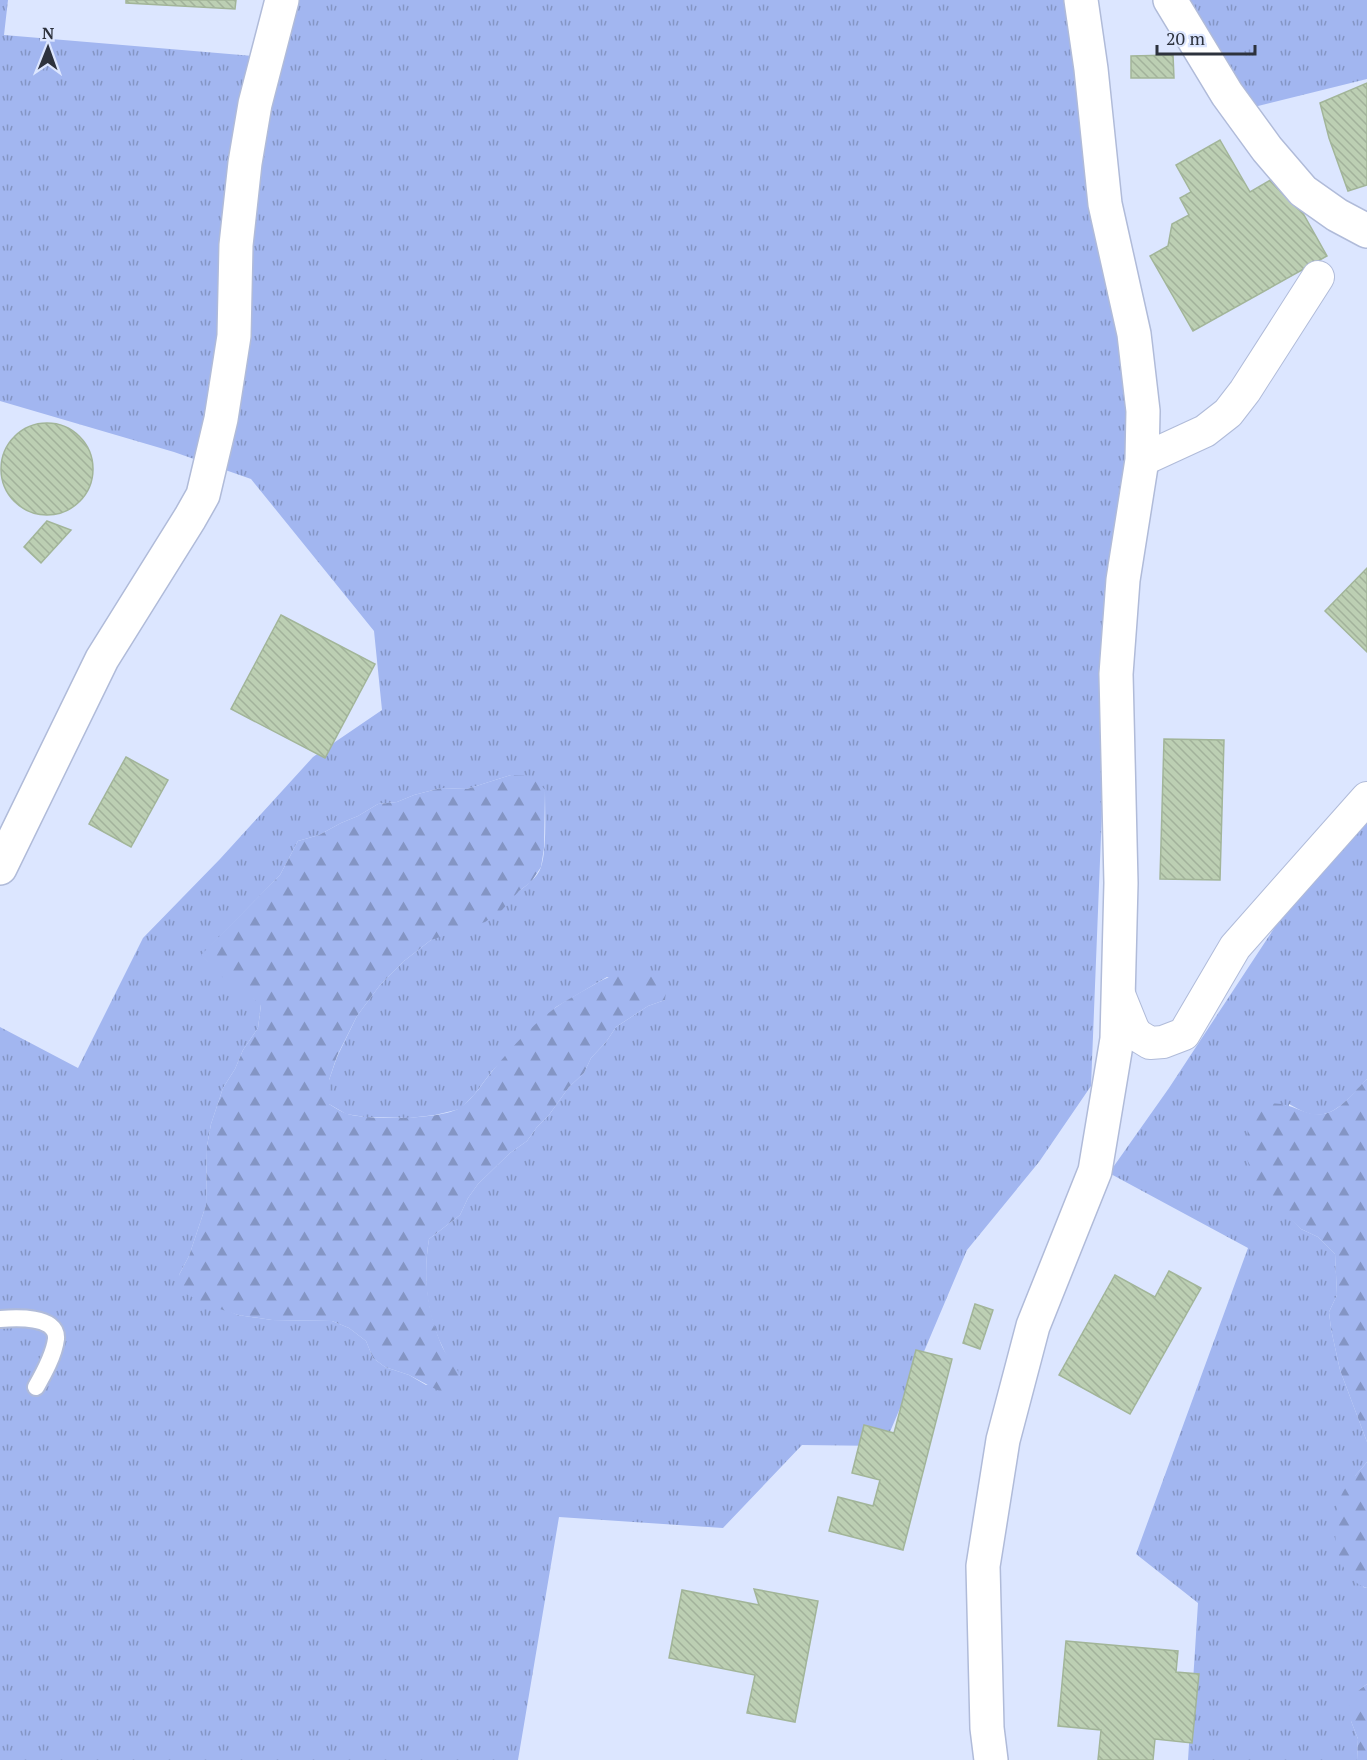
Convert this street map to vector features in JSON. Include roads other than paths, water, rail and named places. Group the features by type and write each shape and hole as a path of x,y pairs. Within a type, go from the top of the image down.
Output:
{"street":[{"path":"0,868 102,659 203,495 221,419 234,336 236,245 245,163 255,105 282,0"},
{"path":"991,1760 987,1728 983,1566 1003,1440 1033,1326 1095,1171 1117,1039 1121,883 1116,674 1123,580 1142,460 1143,411 1134,334 1105,204 1082,0"},
{"path":"1170,0 1227,94 1267,149 1303,191 1337,215 1367,231"},
{"path":"1142,460 1205,431 1228,413 1245,391 1318,277"},
{"path":"1118,991 1137,1035 1150,1043 1163,1042 1184,1034 1235,947 1367,798"}],"lane":[{"path":"0,1319 27,1318 46,1323 54,1331 56,1338 53,1349 36,1387"}]}
